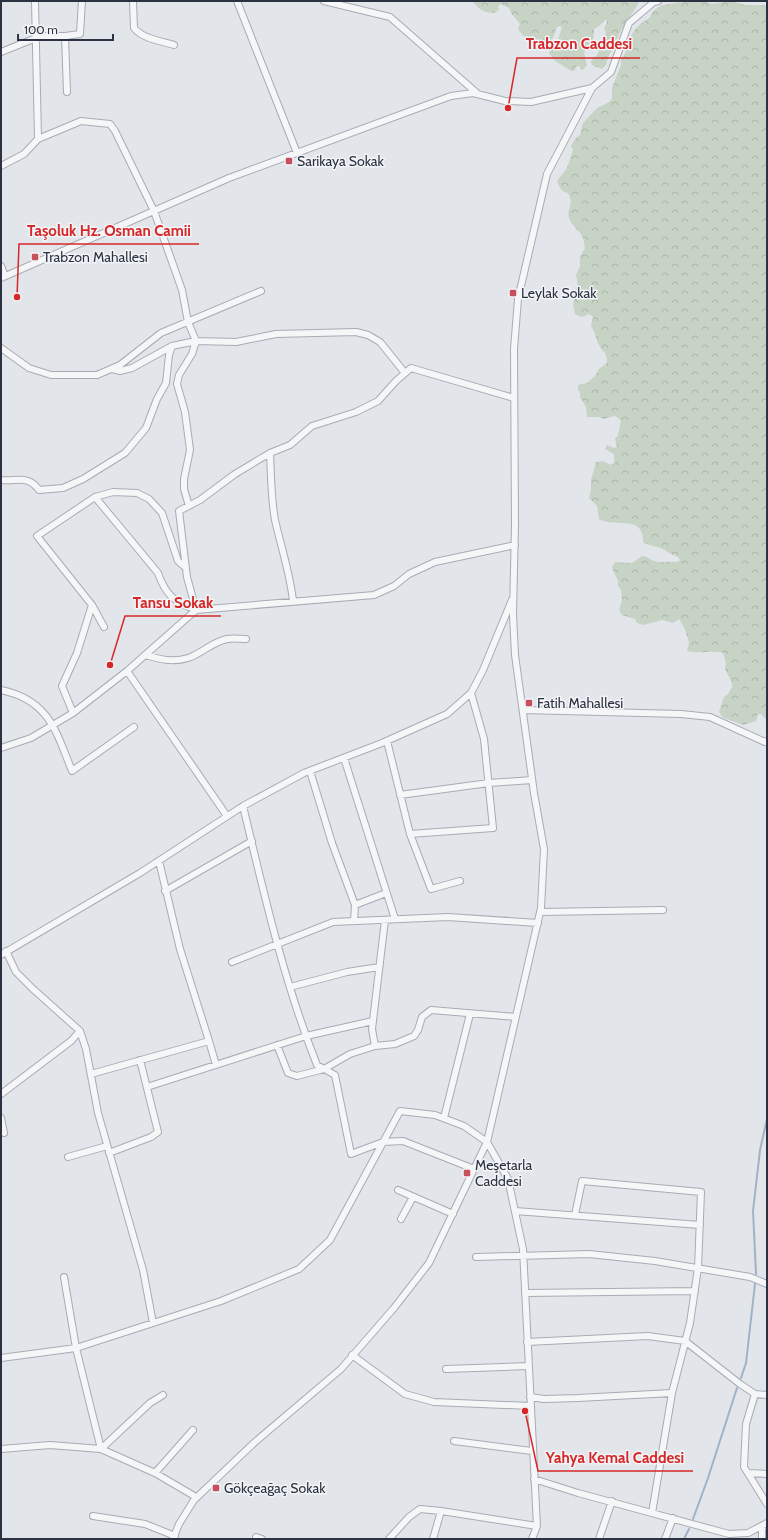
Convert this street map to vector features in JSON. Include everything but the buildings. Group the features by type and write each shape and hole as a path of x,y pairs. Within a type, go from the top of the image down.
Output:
{"street":[{"path":"36,1 38,139"},
{"path":"1,52 36,38 80,34 82,1"},
{"path":"134,1 134,28 137,33 174,45"},
{"path":"237,1 297,153"},
{"path":"324,1 390,18 480,95"},
{"path":"93,1516 145,1524 174,1537 179,1524 196,1497 255,1442 341,1369 394,1308 429,1263 487,1142 538,923 544,849 532,780 516,655 513,615 515,545 514,349 518,299 547,174 592,88 611,72 629,23 654,2 658,1"},
{"path":"65,36 67,92"},
{"path":"1,266 3,277 229,178 451,96 473,93 505,101 531,102 592,88"},
{"path":"1,166 24,154 38,139 81,120 110,124 154,211 182,290 188,322 196,341 192,354 179,375 178,384 185,412 190,450 184,484 189,506"},
{"path":"1,348 29,368 51,375 97,376 120,364 161,333 261,291"},
{"path":"112,369 120,371 132,368 172,346 196,341 236,342 276,334 356,332 368,335 380,342 405,373"},
{"path":"1,480 26,480 32,482 38,490 63,488 83,479 125,453 146,428 157,399 166,382 169,355 172,346"},
{"path":"196,610 186,568 179,512 270,453 290,444 312,426 356,412 378,401 411,368 514,398"},
{"path":"270,453 272,503 290,579 293,601"},
{"path":"104,627 92,605 37,536 95,497 113,492 137,493 149,499 162,513 178,561 186,568"},
{"path":"95,497 158,573 162,586 169,595 179,603 196,610 374,595 394,586 410,574 435,562 515,545"},
{"path":"153,1323 143,1270 98,1113 86,1048 80,1031 16,972 4,953 158,861 243,806 310,771 387,741 447,714 471,694 483,670 514,596"},
{"path":"73,713 62,686 77,654 92,605"},
{"path":"1,748 31,738 73,713 127,671 196,610"},
{"path":"145,655 160,660 176,661 189,658 207,647 226,639 246,639"},
{"path":"127,671 228,816"},
{"path":"1,690 13,693 27,700 47,715 53,725 72,771 134,727"},
{"path":"410,834 493,828 484,739 471,694"},
{"path":"523,710 681,714 703,716 765,742 767,741"},
{"path":"387,741 410,834 431,890 460,881"},
{"path":"344,758 395,919"},
{"path":"310,771 332,843 354,905 354,921"},
{"path":"400,794 489,783 532,780"},
{"path":"243,806 277,944 306,1036 317,1065 335,1075 350,1154 384,1142 403,1141 474,1169"},
{"path":"165,891 252,841"},
{"path":"158,861 180,949 216,1065"},
{"path":"354,905 386,893"},
{"path":"540,912 663,910"},
{"path":"232,962 333,922 448,917 538,923"},
{"path":"375,1046 372,1029 385,920"},
{"path":"290,987 347,972 379,967"},
{"path":"278,1045 288,1073 297,1076 324,1069 350,1054 375,1046 395,1044 414,1036 418,1030 422,1017 431,1010 516,1017"},
{"path":"444,1118 470,1014"},
{"path":"147,1087 306,1036 373,1021"},
{"path":"1,1094 71,1040 80,1031"},
{"path":"91,1074 209,1041"},
{"path":"109,1153 151,1137 158,1132 140,1060"},
{"path":"1,1358 76,1348 221,1301 300,1269 330,1240 400,1111 435,1115 444,1118 464,1126 487,1142 508,1179 515,1212 523,1255 525,1293 537,1526 532,1539"},
{"path":"1,1118 4,1133"},
{"path":"68,1157 107,1146"},
{"path":"575,1216 582,1181 702,1192 698,1268 695,1290 685,1341 672,1393 652,1513"},
{"path":"398,1190 452,1214"},
{"path":"401,1219 413,1197"},
{"path":"515,1212 700,1225"},
{"path":"476,1257 589,1254 655,1261 750,1276 767,1284"},
{"path":"64,1277 76,1348 100,1449"},
{"path":"525,1293 695,1290"},
{"path":"527,1342 648,1336 685,1341 754,1394 767,1395"},
{"path":"352,1356 405,1394 434,1402 530,1406"},
{"path":"446,1369 528,1366"},
{"path":"530,1397 544,1399 672,1393"},
{"path":"754,1394 746,1424 744,1467 767,1504"},
{"path":"100,1449 150,1403 162,1395"},
{"path":"155,1473 193,1430"},
{"path":"454,1441 532,1451"},
{"path":"1,1449 50,1445 100,1449 155,1473 196,1497"},
{"path":"748,1473 767,1474"},
{"path":"534,1479 729,1534 748,1533 765,1524"},
{"path":"600,1539 612,1502"},
{"path":"389,1539 409,1517 420,1509 537,1526"},
{"path":"434,1539 441,1511"},
{"path":"664,1539 673,1518"},
{"path":"762,1539 765,1524"}],"green space":[{"path":"472,1 637,1 639,3 621,30 608,57 606,65 602,69 592,65 591,61 598,54 606,33 604,28 607,23 606,19 594,29 594,39 592,45 584,52 587,65 583,70 577,66 574,71 571,71 554,60 549,53 551,48 555,47 554,41 558,40 562,27 557,27 552,40 547,45 539,44 527,38 520,32 518,29 520,24 509,8 501,4 498,6 499,10 494,13 487,12 479,8"},
{"path":"704,1 712,4 730,1 746,5 767,5 767,719 761,714 758,714 756,721 743,725 724,718 719,712 724,697 728,694 732,687 732,683 725,669 726,663 723,653 687,651 689,642 685,629 679,619 673,623 663,620 643,625 637,623 635,619 622,615 619,610 622,600 621,590 618,586 618,581 612,568 615,562 632,563 642,556 657,562 678,562 680,560 678,557 663,549 643,542 642,534 639,528 635,525 603,521 599,519 597,506 589,498 591,480 596,462 603,461 611,465 615,462 614,454 605,449 607,445 614,448 617,447 615,439 618,435 621,421 614,416 604,419 598,417 587,417 586,407 580,397 578,385 587,383 595,376 599,369 607,363 607,359 606,354 600,348 591,326 593,317 589,314 582,317 575,314 573,305 575,291 578,284 576,275 580,266 580,256 585,248 583,237 572,223 568,215 571,204 570,197 568,193 563,191 557,181 567,168 573,150 571,146 575,139 580,135 583,123 597,108 612,99 612,88 621,65 621,59 634,31 659,7 669,4"}],"waterway":[{"path":"756,1274 753,1211 760,1150 767,1119"},
{"path":"741,1378 746,1363 755,1284"},
{"path":"693,1519 737,1388"},
{"path":"684,1539 689,1529"}],"place":[{"name":"Trabzon Caddesi","path":"508,108"},
{"name":"Sarikaya Sokak","path":"289,161"},
{"name":"Trabzon Mahallesi","path":"35,257"},
{"name":"Leylak Sokak","path":"513,293"},
{"name":"Taşoluk Hz. Osman Camii","path":"17,297"},
{"name":"Tansu Sokak","path":"110,665"},
{"name":"Fatih Mahallesi","path":"529,703"},
{"name":"Meşetarla Caddesi","path":"467,1173"},
{"name":"Yahya Kemal Caddesi","path":"525,1411"},
{"name":"Gökçeağaç Sokak","path":"216,1488"}]}
